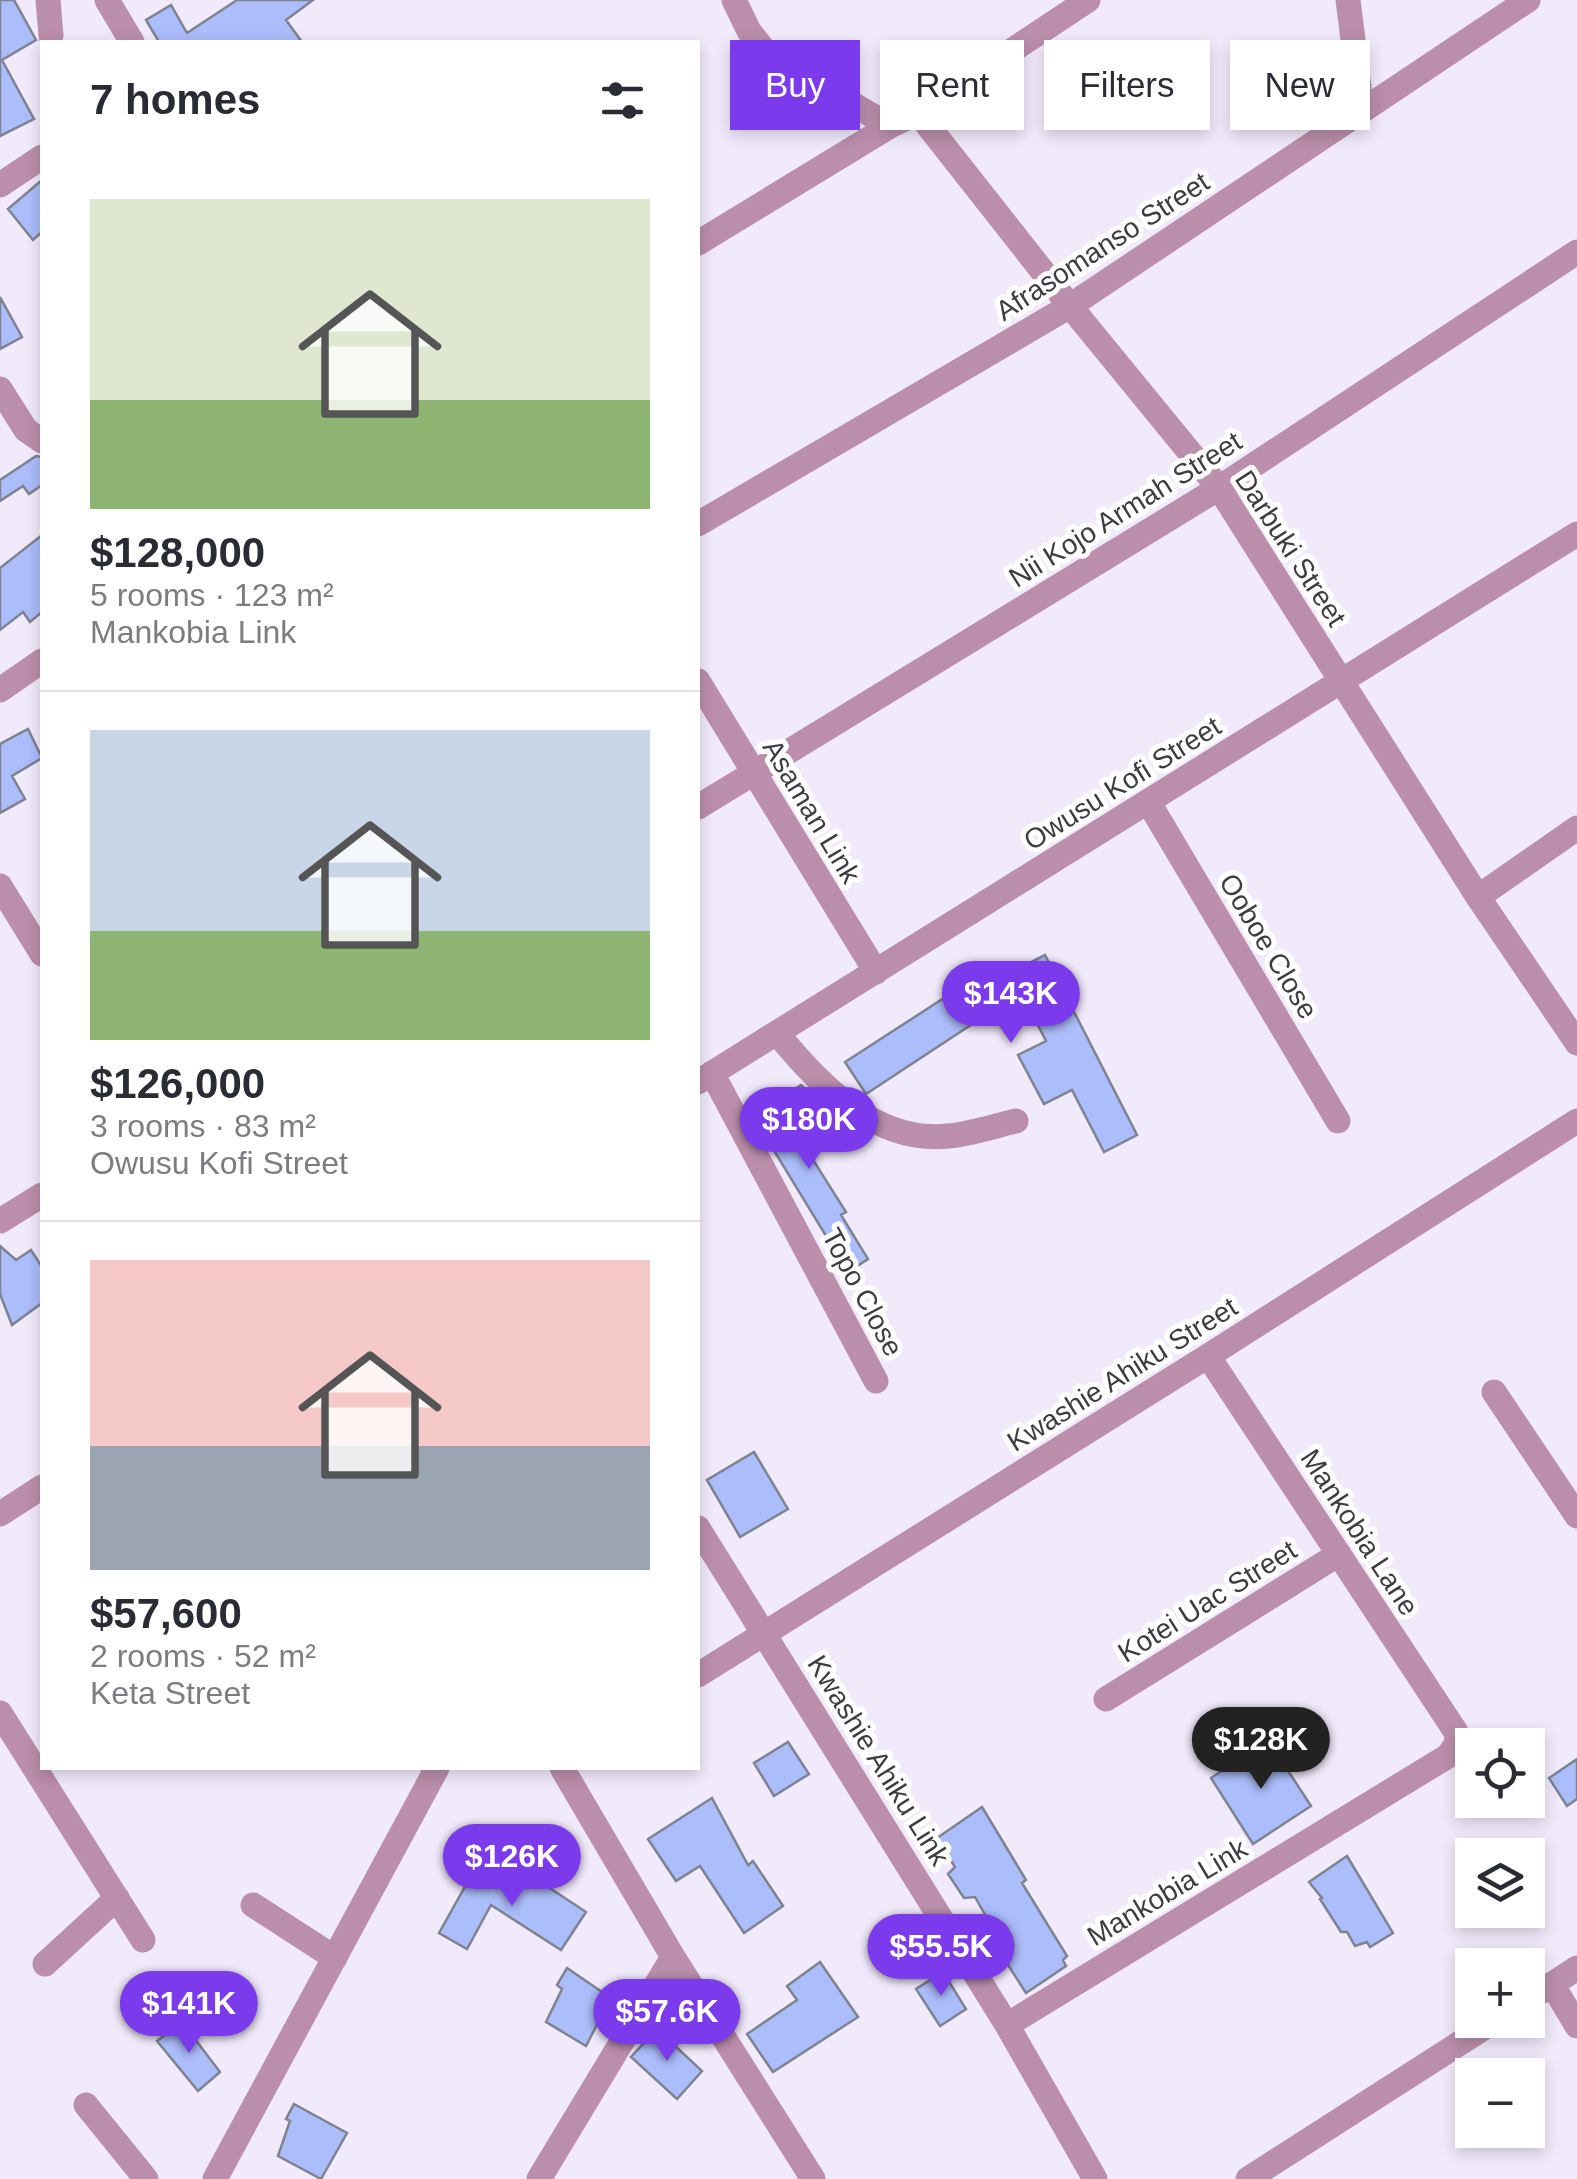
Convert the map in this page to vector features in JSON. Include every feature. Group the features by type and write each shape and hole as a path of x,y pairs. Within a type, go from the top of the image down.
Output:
{"street":[{"path":"48,0 51,36"},
{"path":"106,0 131,40"},
{"path":"734,0 749,31 767,54 880,120"},
{"path":"1024,43 1088,0"},
{"path":"1348,0 1353,40"},
{"name":"Afrasomanso Street","path":"1370,105 1528,0"},
{"path":"700,242 883,130"},
{"name":"Darbuki Street","path":"931,130 1219,488 1478,897 1577,1043"},
{"name":"Afrasomanso Street","path":"700,523 1070,306 1332,130"},
{"path":"0,186 40,158"},
{"name":"Nii Kojo Armah Street","path":"700,806 1219,488 1577,252"},
{"path":"0,389 26,430 40,440"},
{"name":"Owusu Kofi Street","path":"705,1077 1577,534"},
{"path":"0,690 40,663"},
{"name":"Asaman Link","path":"700,684 876,972"},
{"name":"Ooboe Close","path":"1149,803 1338,1120"},
{"path":"1478,897 1577,828"},
{"path":"0,886 40,944"},
{"path":"777,1033 800,1062 854,1110 897,1132 949,1136 1016,1121"},
{"name":"Topo Close","path":"705,1077 876,1381"},
{"name":"Kwashie Ahiku Street","path":"700,1675 1577,1121"},
{"path":"0,1221 40,1196"},
{"name":"Mankobia Lane","path":"1208,1356 1455,1730"},
{"path":"1494,1392 1577,1516"},
{"path":"0,1514 40,1488"},
{"name":"Kwashie Ahiku Link","path":"700,1531 1007,2025 1095,2179"},
{"name":"Kotei Uac Street","path":"1106,1699 1339,1554"},
{"path":"0,1713 40,1761"},
{"name":"Mankobia Link","path":"1007,2025 1448,1756 1455,1747"},
{"path":"215,2179 436,1770"},
{"path":"563,1770 809,2177"},
{"path":"50,1773 144,1940"},
{"path":"45,1964 117,1898"},
{"path":"253,1905 335,1958"},
{"path":"539,2179 673,1957"},
{"path":"1545,1989 1577,1968"},
{"path":"1552,1984 1577,2026"},
{"path":"1248,2179 1468,2038"},
{"path":"86,2105 146,2179"}],"building":[{"path":"0,0 14,0 36,40 2,60 34,119 0,136"},
{"path":"237,0 313,0 286,20 301,40 158,40 146,20 171,5 187,33"},
{"path":"40,182 40,234 33,240 8,209"},
{"path":"0,297 22,337 0,349"},
{"path":"40,457 40,486 29,494 23,486 0,501 0,480"},
{"path":"40,537 40,614 30,622 23,612 0,630 0,568"},
{"path":"28,729 40,759 12,776 25,799 0,813 0,744"},
{"path":"1045,955 1137,1135 1104,1152 1072,1090 1044,1104 1018,1055 1046,1041 1021,992 866,1094 845,1062 978,976 985,986"},
{"path":"801,1085 822,1105 791,1125 846,1212 841,1215 868,1259 848,1272 753,1116"},
{"path":"0,1246 16,1260 31,1250 40,1264 40,1304 12,1325 0,1294"},
{"path":"754,1452 788,1509 740,1537 707,1480"},
{"path":"1268,1740 1311,1806 1253,1844 1211,1778"},
{"path":"788,1742 809,1774 774,1796 754,1763"},
{"path":"1577,1759 1577,1799 1567,1806 1549,1778"},
{"path":"712,1798 748,1865 753,1861 783,1906 744,1933 700,1866 676,1881 648,1839"},
{"path":"982,1807 1067,1956 1063,1960 1066,1966 1026,1993 985,1929 991,1925 975,1897 964,1898 948,1874 955,1867 937,1838"},
{"path":"1347,1856 1393,1933 1370,1947 1367,1942 1355,1946 1347,1932 1341,1932 1309,1882"},
{"path":"476,1867 516,1890 527,1873 586,1912 561,1950 491,1905 467,1949 439,1933"},
{"path":"820,1962 858,2017 773,2072 747,2034 797,2000 787,1986"},
{"path":"567,1968 605,1994 598,2003 606,2007 586,2046 546,2022 562,1989 557,1985"},
{"path":"943,1972 966,2009 940,2026 916,1989"},
{"path":"182,2022 220,2072 198,2091 157,2041"},
{"path":"657,2029 702,2071 677,2099 631,2057"},
{"path":"294,2104 347,2133 321,2179 278,2156 290,2121 286,2119"}]}
